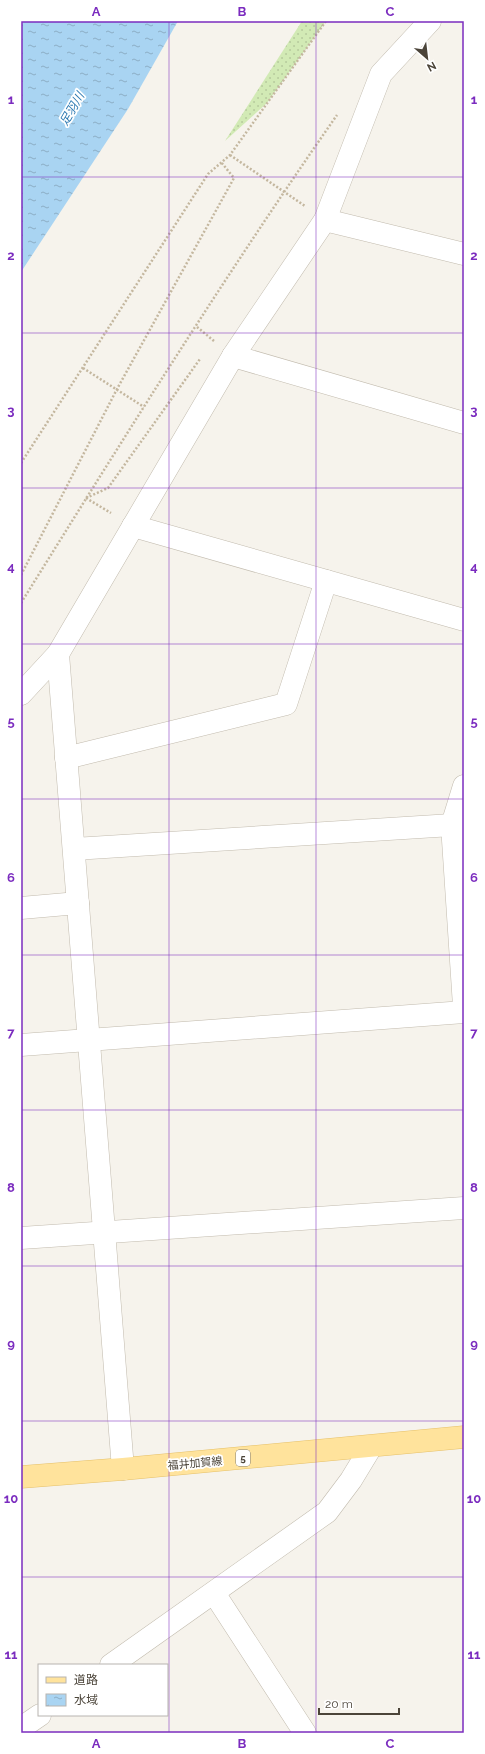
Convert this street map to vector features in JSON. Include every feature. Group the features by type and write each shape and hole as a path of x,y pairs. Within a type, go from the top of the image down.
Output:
{"main road":[{"name":"福井加賀線","path":"21,1477 123,1469 464,1437"}],"street":[{"path":"21,694 58,654 233,356 325,220 381,74 430,21"},
{"path":"325,220 464,254"},
{"path":"233,356 464,423"},
{"path":"133,526 464,620"},
{"path":"66,758 286,704 326,581"},
{"path":"58,654 123,1469"},
{"path":"464,786 458,827 464,1006"},
{"path":"74,849 458,827"},
{"path":"21,908 78,903"},
{"path":"21,1045 464,1012"},
{"path":"21,1238 464,1208"},
{"path":"112,1664 327,1512 350,1480 371,1446"},
{"path":"214,1593 305,1733"},
{"path":"21,1728 39,1716"}],"path":[{"path":"21,463 208,174 230,155 326,21"},
{"path":"21,604 144,407 284,192 341,110"},
{"path":"230,155 325,220"},
{"path":"21,575 117,390 234,178 221,162"},
{"path":"83,368 144,407"},
{"path":"86,498 133,526"}],"green space":[{"path":"302,21 326,21 267,103 225,141"}],"water":[{"name":"足羽川","path":"24,21 178,21 128,109 21,272 21,26"}]}
